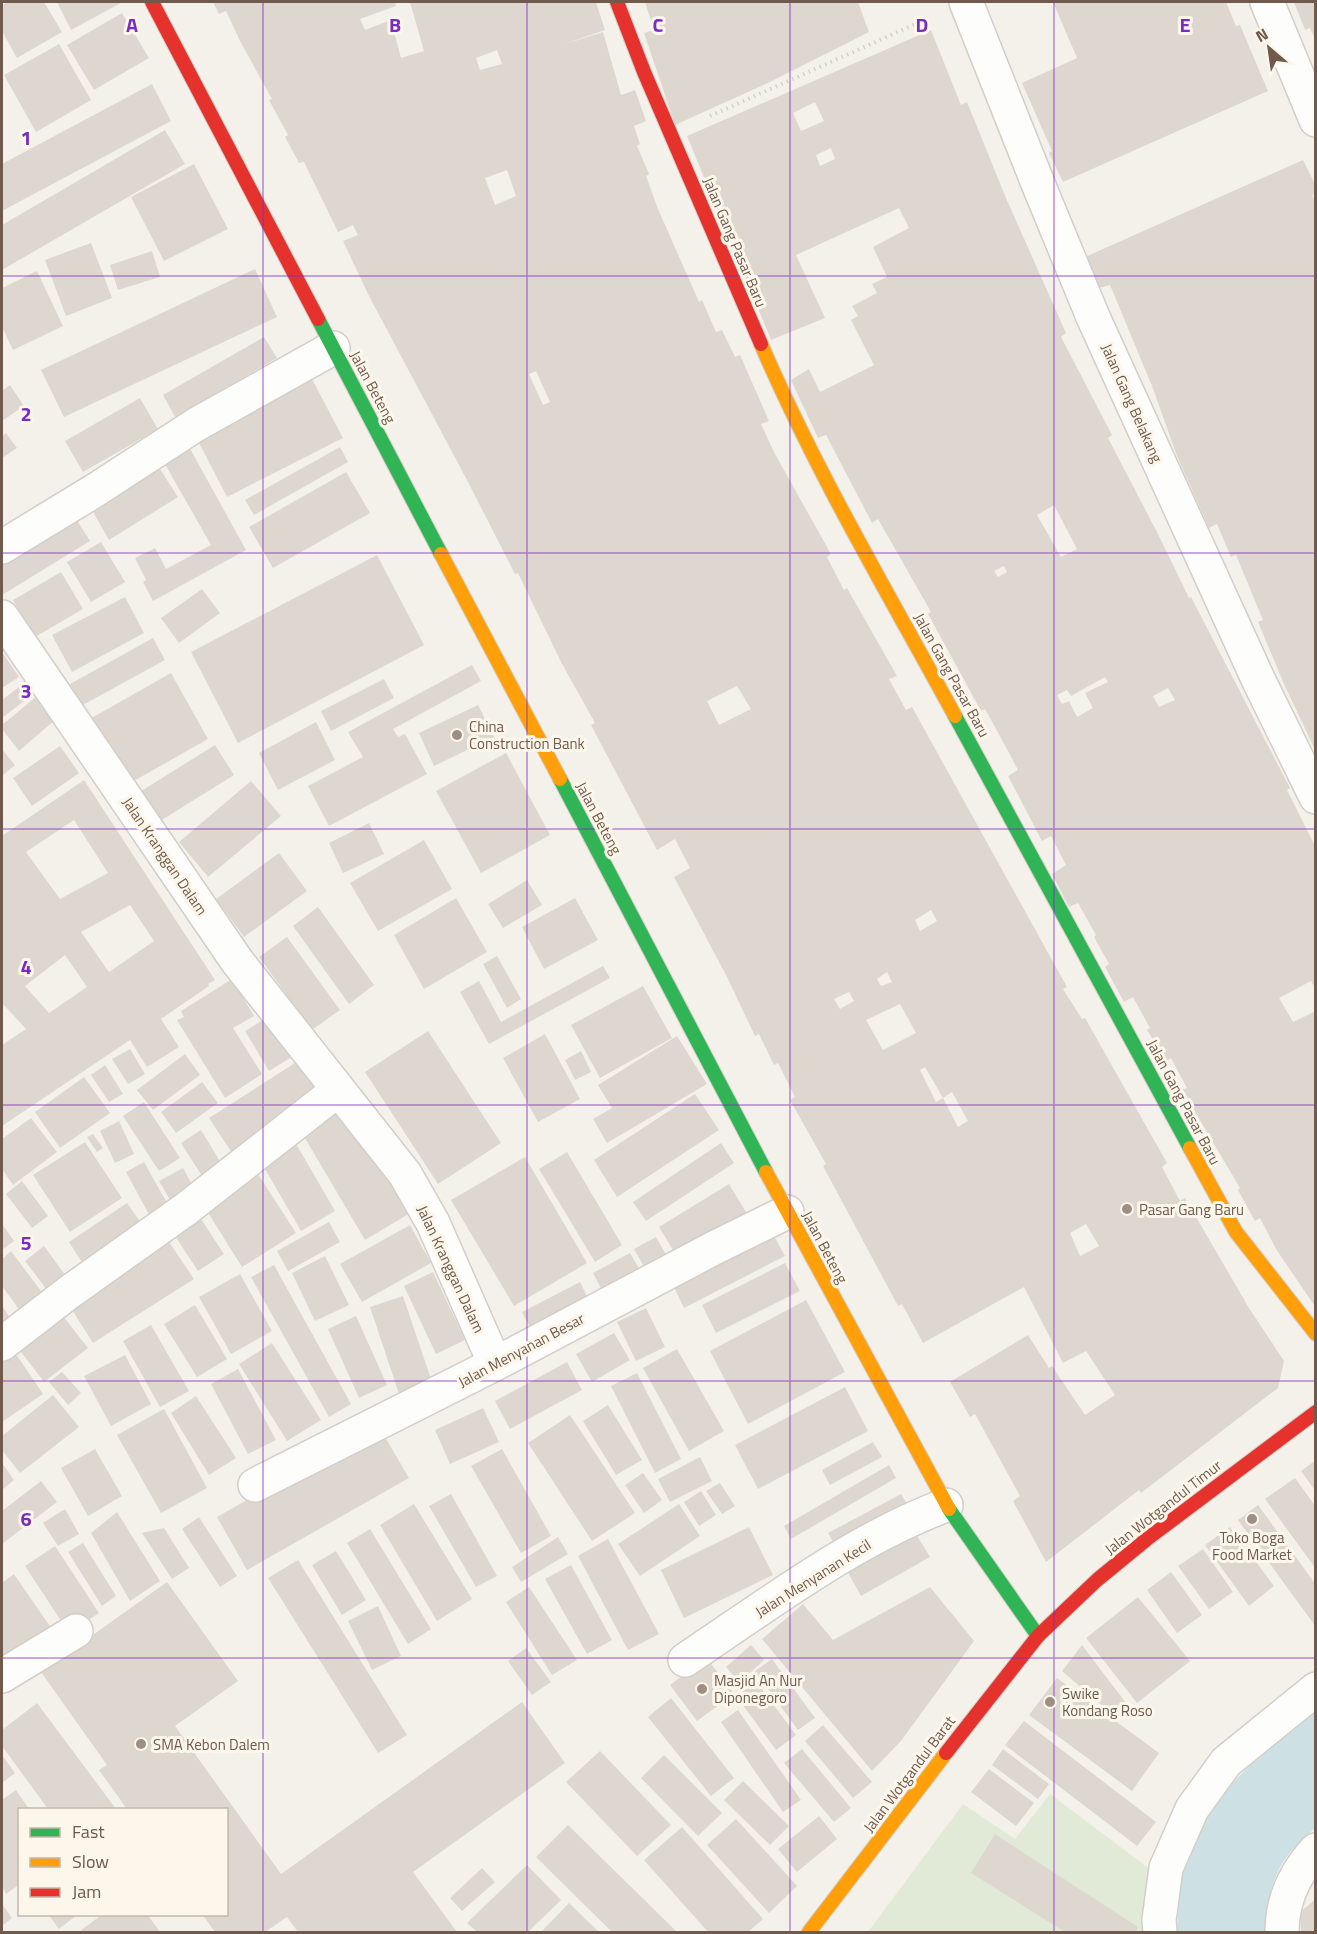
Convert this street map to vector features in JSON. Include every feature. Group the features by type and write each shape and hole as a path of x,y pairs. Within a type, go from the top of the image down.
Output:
{"street":[{"name":"Jalan Beteng","path":"152,2 787,1212 946,1505 1038,1636"},
{"name":"Jalan Gang Pasar Baru","path":"617,2 670,134 778,384 817,463 1236,1232 1316,1334"},
{"name":"Jalan Gang Belakang","path":"966,2 1093,317 1258,679 1316,797"},
{"path":"1268,2 1316,120"},
{"path":"2,547 197,424 333,348"},
{"name":"Jalan Kranggan Dalam","path":"2,616 237,961 405,1174 434,1223 495,1364"},
{"path":"2,1344 68,1293 186,1209 338,1090"},
{"name":"Jalan Menyanan Besar","path":"255,1485 495,1364 787,1212"},
{"name":"Jalan Wotgandul Timur","path":"1038,1636 1097,1580 1147,1539 1316,1412"},
{"name":"Jalan Menyanan Kecil","path":"685,1660 827,1565 910,1519 946,1505"},
{"path":"2,1676 76,1631"},
{"name":"Jalan Wotgandul Barat","path":"809,1932 1038,1636"},
{"path":"1160,1932 1159,1920 1166,1868 1192,1809 1226,1762 1316,1689"},
{"path":"1282,1932 1287,1894 1316,1850"}],"path":[{"path":"670,134 966,2"}],"green space":[{"path":"1050,1794 1151,1870 1150,1932 868,1932 963,1804 1015,1839"}],"shaded area":[{"path":"1315,1711 1315,1828 1288,1855 1277,1873 1269,1902 1269,1932 1177,1932 1180,1886 1187,1857 1213,1807 1250,1766"}],"building":[{"path":"8,2 44,2 62,32 17,58 2,31 2,5"},
{"path":"57,2 120,2 121,3 71,30"},
{"path":"213,2 395,2 396,6 360,19 365,30 391,20 401,58 424,51 410,2 596,2 605,30 562,45 603,32 621,95 635,90 646,121 634,126 640,144 637,146 649,174 646,176 658,209 699,302 702,300 716,332 722,330 735,357 740,355 769,421 761,424 775,454 831,554 827,557 844,590 847,588 897,676 889,679 906,710 912,707 1067,987 1063,989 1082,1019 1085,1018 1167,1163 1162,1167 1180,1201 1185,1198 1249,1308 1284,1361 1278,1388 1046,1562 1013,1501 1020,1496 975,1414 970,1417 950,1382 1028,1335 1049,1368 1052,1366 1085,1415 1115,1395 1086,1351 1063,1363 1024,1287 923,1343 902,1304 898,1306 823,1166 826,1164 790,1100 795,1097 778,1063 774,1065 759,1034 755,1036 727,977 674,877 690,868 675,839 657,850 591,725 595,723 561,662 518,573 515,574 369,296 343,241 358,235 353,225 338,232 304,162 299,163 285,137 288,135 269,100 272,99 226,11 219,14","holes":["497,50 502,64 480,70 476,58","507,170 516,196 495,205 485,178","536,371 550,402 543,405 529,374","737,686 751,709 719,725 707,701","931,910 937,921 920,931 915,920","887,972 892,982 881,986 877,979","849,992 854,1001 840,1009 834,999","900,1004 916,1033 883,1050 866,1020","925,1067 943,1098 936,1102 920,1070","952,1092 968,1121 958,1127 943,1098","1086,1224 1099,1246 1080,1256 1070,1233"]},
{"path":"645,2 858,2 869,32 770,82 675,125 644,33 654,30"},
{"path":"1053,2 1226,2 1236,26 1240,25 1268,91 1063,182 1049,153 1052,151 1022,83 1077,58"},
{"path":"1294,2 1316,2 1316,41 1310,28 1305,30"},
{"path":"122,13 149,58 94,90 67,45"},
{"path":"931,30 961,105 967,102 1006,198 1066,333 1061,337 1112,435 1108,438 1189,598 1191,597 1290,788 1287,790 1316,848 1316,990 1311,981 1279,998 1293,1022 1316,1011 1316,1308 1276,1249 1260,1218 1255,1221 1238,1190 1240,1188 1182,1090 1187,1088 1171,1058 1166,1061 1147,1030 1150,1028 1133,997 1124,1002 1105,967 1109,964 1094,937 1096,935 1078,903 1069,907 1052,874 1066,865 1051,836 1042,841 1008,776 1018,770 985,709 981,711 928,614 931,612 878,519 872,523 826,435 818,438 791,380 809,369 820,392 874,365 851,320 858,316 852,306 877,293 872,284 887,277 873,247 909,228 899,208 796,255 825,318 771,340 687,136","holes":["815,102 824,121 801,131 793,113","831,148 835,159 820,166 816,155","1054,505 1077,549 1061,557 1037,515","1004,566 1007,572 998,577 994,571","1105,677 1108,682 1085,693 1093,708 1077,717 1069,701 1062,704 1057,695 1067,690 1071,696","1168,688 1175,700 1159,707 1153,696"]},
{"path":"59,44 91,100 36,132 4,75"},
{"path":"152,84 171,121 2,211 2,164"},
{"path":"165,130 185,164 2,270 2,225"},
{"path":"1303,160 1316,186 1316,194 1312,195 1316,203 1316,752 1258,622 1263,620 1236,555 1231,557 1217,524 1209,528 1177,456 1152,386 1110,285 1099,288 1085,257"},
{"path":"194,164 228,229 164,261 131,197"},
{"path":"91,243 112,298 66,316 45,260"},
{"path":"152,251 160,277 118,290 110,265"},
{"path":"255,269 277,317 64,417 41,370"},
{"path":"37,271 63,326 13,350 2,327 2,288"},
{"path":"264,337 277,358 175,417 163,395"},
{"path":"312,379 343,438 227,497 197,439"},
{"path":"10,385 24,406 2,421 2,391"},
{"path":"140,398 158,429 83,472 65,441"},
{"path":"6,433 17,448 2,458 2,436"},
{"path":"188,445 246,550 153,601 143,582 146,580 135,558 155,548 166,569 211,545 162,459"},
{"path":"340,447 348,462 254,515 245,500"},
{"path":"156,463 178,497 109,540 89,505"},
{"path":"346,472 370,513 273,568 249,527"},
{"path":"73,514 90,541 2,595 2,559"},
{"path":"101,542 125,582 91,602 67,562"},
{"path":"377,555 424,645 238,743 191,652"},
{"path":"61,572 83,609 35,637 13,600"},
{"path":"202,589 220,613 179,643 161,618"},
{"path":"125,597 144,633 72,672 52,635"},
{"path":"153,638 165,660 81,706 70,684"},
{"path":"2,652 19,677 2,688"},
{"path":"472,665 481,681 393,729 398,737 405,734 427,774 329,826 308,786 363,757 348,732"},
{"path":"171,673 208,739 125,786 88,720"},
{"path":"384,679 394,698 331,731 321,711"},
{"path":"24,683 32,695 2,718 2,700"},
{"path":"37,696 56,719 19,751 2,729 2,725"},
{"name":"China Construction Bank","path":"478,705 494,737 434,766 419,733"},
{"path":"316,722 335,760 278,790 259,753"},
{"path":"215,745 234,775 157,823 138,793"},
{"path":"60,746 79,773 32,806 13,778"},
{"path":"2,749 15,765 2,776"},
{"path":"506,753 550,835 481,873 436,791"},
{"path":"84,780 215,980 161,1019 179,1047 147,1067 130,1040 2,1126 2,1045 26,1029 4,1005 2,1006 2,836","holes":["74,820 108,873 60,899 26,852","130,905 154,941 109,972 81,932","65,955 87,987 49,1013 25,986"]},
{"path":"251,781 281,816 208,877 179,842"},
{"path":"369,823 384,854 343,873 329,843"},
{"path":"424,840 452,889 378,931 350,883"},
{"path":"279,853 307,891 244,937 216,899"},
{"path":"527,880 542,905 503,928 488,904"},
{"path":"456,898 487,952 424,989 394,935"},
{"path":"575,898 598,940 544,969 522,927"},
{"path":"318,907 374,985 349,1004 293,926"},
{"path":"287,937 340,1010 312,1030 259,957"},
{"path":"497,956 521,999 507,1008 483,964"},
{"path":"603,966 610,978 489,1044 460,992 479,981 501,1022"},
{"path":"232,979 254,1016 233,1028 262,1074 225,1098 177,1020 184,1017 181,1011"},
{"path":"643,986 672,1038 600,1078 571,1025"},
{"path":"271,1015 295,1055 269,1071 245,1031"},
{"path":"428,1031 501,1143 438,1184 365,1072"},
{"path":"545,1034 580,1099 538,1122 503,1058"},
{"path":"677,1036 707,1084 607,1143 593,1119 612,1108 598,1085"},
{"path":"130,1049 145,1074 128,1084 112,1059"},
{"path":"581,1051 591,1072 575,1080 565,1060"},
{"path":"185,1054 200,1075 153,1110 137,1090"},
{"path":"298,1061 323,1099 234,1156 209,1118"},
{"path":"105,1065 123,1094 109,1102 91,1075"},
{"path":"84,1077 110,1113 60,1148 35,1112"},
{"path":"202,1082 218,1103 176,1133 161,1112"},
{"path":"695,1094 719,1130 617,1197 594,1160"},
{"path":"144,1102 180,1158 159,1171 123,1116"},
{"path":"349,1106 412,1212 365,1240 302,1133"},
{"path":"31,1118 57,1152 13,1185 2,1169 2,1139"},
{"path":"119,1121 134,1154 115,1163 100,1131"},
{"path":"201,1130 221,1163 202,1176 181,1143"},
{"path":"93,1134 103,1148 97,1152 87,1137"},
{"path":"85,1142 122,1198 70,1232 33,1175"},
{"path":"295,1142 335,1211 301,1231 261,1162"},
{"path":"721,1143 734,1163 646,1221 633,1202"},
{"path":"567,1152 622,1245 595,1262 539,1169"},
{"path":"525,1157 587,1263 514,1306 451,1200"},
{"path":"144,1162 171,1210 152,1220 126,1172"},
{"path":"183,1168 196,1192 173,1205 159,1181"},
{"path":"258,1174 296,1233 242,1267 205,1208"},
{"path":"22,1181 48,1216 32,1228 6,1194"},
{"path":"729,1184 749,1217 679,1260 659,1227"},
{"path":"127,1203 146,1230 87,1270 69,1242"},
{"path":"197,1213 224,1254 198,1271 171,1230"},
{"path":"329,1222 340,1242 288,1271 277,1251"},
{"path":"2,1224 14,1241 2,1250"},
{"path":"410,1225 431,1263 362,1302 340,1264"},
{"path":"774,1236 785,1256 684,1308 674,1287"},
{"path":"656,1237 669,1260 647,1272 634,1249"},
{"path":"169,1242 194,1279 93,1343 69,1305"},
{"path":"44,1246 66,1276 47,1290 25,1261"},
{"path":"11,1251 44,1295 21,1312 2,1286 2,1259"},
{"path":"630,1253 643,1275 605,1296 593,1273"},
{"path":"325,1256 349,1305 315,1321 292,1273"},
{"path":"785,1263 800,1291 716,1333 702,1305"},
{"path":"274,1265 351,1404 329,1417 251,1277"},
{"path":"433,1272 465,1340 436,1354 404,1286"},
{"path":"240,1274 272,1331 231,1354 199,1297"},
{"path":"580,1282 591,1304 533,1333 522,1312"},
{"path":"403,1296 432,1382 399,1394 370,1307"},
{"path":"806,1300 845,1372 748,1424 710,1351"},
{"path":"2,1305 13,1323 2,1331"},
{"path":"195,1305 227,1359 197,1377 164,1324"},
{"path":"646,1308 665,1347 636,1361 617,1322"},
{"path":"59,1311 88,1348 44,1382 15,1344"},
{"path":"356,1316 387,1385 359,1398 328,1329"},
{"path":"151,1325 189,1391 160,1407 123,1341"},
{"path":"614,1333 630,1360 592,1382 576,1354"},
{"path":"272,1343 321,1420 287,1441 239,1364"},
{"path":"677,1349 724,1431 689,1451 643,1368"},
{"path":"14,1351 43,1394 2,1422 2,1360"},
{"path":"125,1355 151,1404 111,1426 84,1376"},
{"path":"567,1362 582,1390 510,1429 495,1401"},
{"path":"238,1369 276,1440 248,1454 211,1384"},
{"path":"62,1372 81,1393 68,1405 49,1382"},
{"path":"637,1373 681,1459 655,1473 611,1386"},
{"path":"845,1387 868,1431 758,1489 735,1445"},
{"path":"53,1395 79,1427 20,1473 2,1450 2,1436"},
{"path":"196,1396 236,1458 209,1475 171,1413"},
{"path":"608,1405 642,1460 616,1475 583,1421"},
{"path":"483,1408 499,1442 450,1464 435,1430"},
{"path":"164,1409 207,1488 161,1513 117,1435"},
{"path":"570,1415 635,1513 592,1541 528,1443"},
{"path":"378,1425 409,1478 247,1570 217,1517"},
{"path":"873,1442 882,1457 830,1485 822,1470"},
{"path":"95,1449 122,1496 88,1516 61,1468"},
{"path":"502,1449 551,1536 521,1553 471,1466"},
{"path":"700,1457 712,1481 670,1502 658,1479"},
{"path":"1316,1460 1316,1492 1301,1471"},
{"path":"2,1463 14,1480 2,1490"},
{"path":"889,1465 896,1478 791,1539 784,1526"},
{"path":"643,1473 662,1500 644,1513 625,1485"},
{"path":"1295,1478 1316,1507 1316,1569 1265,1499"},
{"path":"41,1481 57,1502 2,1544 2,1511"},
{"path":"720,1483 735,1506 722,1514 706,1491"},
{"path":"701,1491 716,1515 699,1526 684,1502"},
{"path":"451,1494 497,1576 476,1587 429,1506"},
{"path":"901,1494 912,1513 839,1552 828,1533"},
{"path":"414,1504 472,1599 437,1621 380,1525"},
{"path":"679,1504 700,1536 640,1576 618,1544"},
{"path":"1258,1505 1316,1585 1316,1627 1238,1520"},
{"path":"65,1509 79,1534 58,1546 43,1523"},
{"path":"117,1512 160,1581 130,1601 91,1533"},
{"path":"199,1517 237,1576 220,1587 182,1529"},
{"path":"910,1524 930,1557 861,1596 842,1562"},
{"path":"749,1527 773,1575 684,1618 661,1570"},
{"path":"1230,1527 1274,1586 1249,1606 1205,1545"},
{"path":"164,1528 189,1568 172,1579 142,1533"},
{"path":"370,1529 431,1629 408,1644 347,1543"},
{"path":"558,1537 568,1554 521,1582 512,1567"},
{"path":"608,1539 659,1634 628,1650 578,1556"},
{"path":"83,1543 116,1596 102,1606 68,1552"},
{"path":"55,1546 99,1613 69,1633 25,1566"},
{"path":"1203,1549 1233,1592 1209,1609 1178,1566"},
{"path":"336,1551 366,1600 342,1615 312,1565"},
{"path":"298,1560 407,1735 378,1753 268,1578"},
{"path":"571,1565 612,1640 587,1654 545,1579"},
{"path":"1171,1572 1202,1615 1177,1633 1147,1590"},
{"path":"14,1574 58,1638 2,1673 2,1583"},
{"name":"SMA Kebon Dalem","path":"167,1582 238,1681 175,1726 281,1874 522,1702 565,1763 413,1872 457,1932 298,1932 287,1917 265,1932 215,1932 203,1916 228,1916 228,1808 126,1808 99,1770 107,1765 41,1672"},
{"path":"529,1587 577,1660 552,1675 506,1602"},
{"path":"930,1587 974,1641 901,1741 872,1771 762,1639 803,1604 833,1640"},
{"path":"1138,1597 1190,1661 1137,1703 1086,1638"},
{"path":"378,1606 401,1656 372,1670 348,1621"},
{"path":"751,1645 764,1660 739,1683 726,1667"},
{"path":"1082,1645 1126,1703 1113,1715 1062,1671"},
{"path":"526,1648 551,1682 532,1695 508,1661"},
{"name":"Masjid An Nur Diponegoro","path":"706,1657 734,1694 697,1721 670,1685"},
{"path":"772,1659 815,1718 798,1730 755,1671"},
{"path":"1057,1678 1159,1753 1132,1791 1029,1715"},
{"path":"756,1681 796,1735 776,1750 736,1696"},
{"path":"671,1698 734,1778 711,1796 648,1717"},
{"path":"37,1703 115,1808 47,1808 2,1746 2,1730"},
{"path":"738,1710 801,1800 783,1812 721,1722"},
{"path":"1024,1721 1156,1822 1137,1846 1005,1745"},
{"path":"823,1725 872,1782 853,1798 805,1741"},
{"path":"802,1749 851,1808 834,1822 784,1763"},
{"path":"1003,1749 1049,1784 1038,1799 992,1765"},
{"path":"600,1751 671,1825 637,1856 566,1782"},
{"path":"2,1755 15,1773 2,1783"},
{"path":"664,1755 722,1813 698,1836 641,1778"},
{"path":"989,1769 1034,1803 1016,1826 971,1792"},
{"path":"743,1781 789,1826 770,1845 724,1800"},
{"path":"16,1790 28,1808 18,1808 18,1885 6,1894 2,1886 2,1800"},
{"path":"819,1816 837,1839 797,1872 778,1849"},
{"path":"736,1819 797,1886 769,1913 707,1845"},
{"path":"568,1825 677,1932 612,1932 536,1857"},
{"path":"682,1827 763,1919 748,1932 708,1932 644,1860"},
{"path":"995,1834 1138,1927 1136,1932 1065,1932 971,1873"},
{"path":"527,1865 561,1900 528,1932 477,1932 467,1923"},
{"path":"482,1868 495,1882 462,1911 450,1898"},
{"path":"1316,1899 1316,1932 1301,1932 1300,1912"},
{"path":"569,1903 599,1932 541,1932"},
{"path":"2,1904 12,1918 2,1926"},
{"path":"49,1916 75,1916 59,1929"},
{"path":"100,1916 148,1916 160,1932 83,1932 81,1930"}],"traffic: fast":[{"path":"318,319 441,554"},
{"path":"955,716 1190,1148"},
{"path":"560,779 766,1172"},
{"path":"949,1509 1038,1636"}],"traffic: slow":[{"path":"761,344 829,486 955,716"},
{"path":"441,554 560,779"},
{"path":"1190,1148 1236,1232 1316,1334"},
{"path":"766,1172 949,1509"},
{"path":"809,1932 946,1753"}],"traffic: jam":[{"path":"152,2 318,319"},
{"path":"617,2 644,72 761,344"},
{"path":"946,1753 1038,1636 1097,1580 1147,1539 1316,1412"}],"place":[{"name":"China Construction Bank","path":"457,735"},
{"name":"Pasar Gang Baru","path":"1127,1209"},
{"name":"Toko Boga Food Market","path":"1252,1519"},
{"name":"Masjid An Nur Diponegoro","path":"702,1689"},
{"name":"Swike Kondang Roso","path":"1050,1702"},
{"name":"SMA Kebon Dalem","path":"141,1744"}]}
